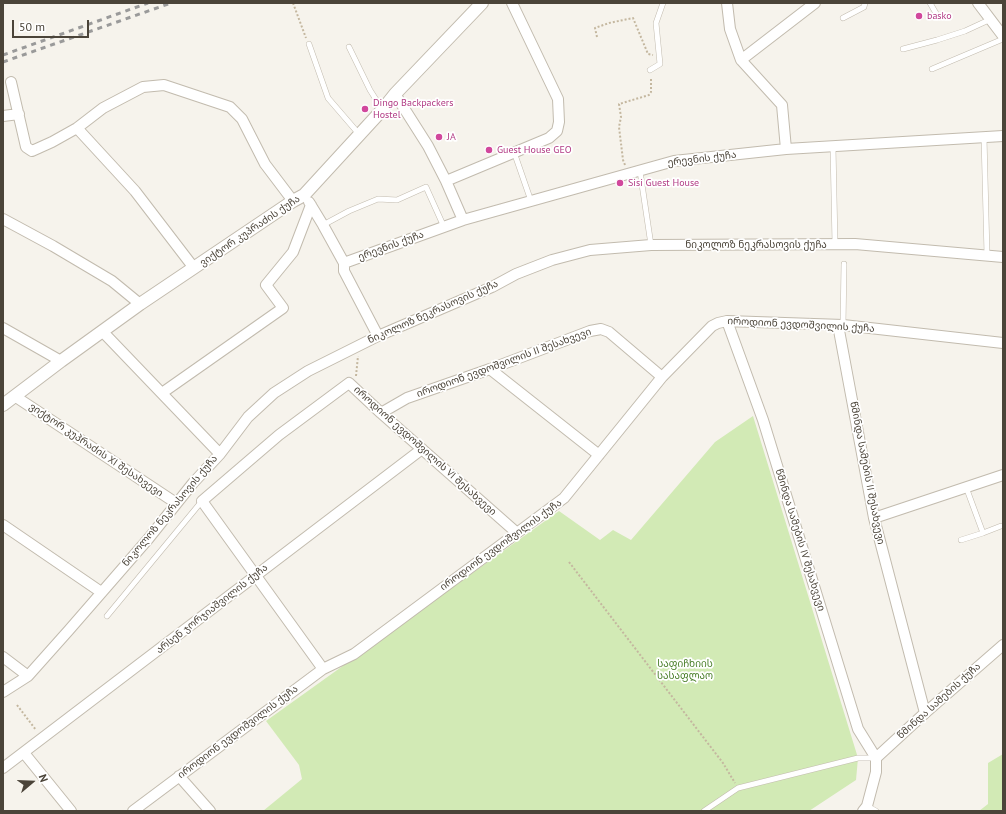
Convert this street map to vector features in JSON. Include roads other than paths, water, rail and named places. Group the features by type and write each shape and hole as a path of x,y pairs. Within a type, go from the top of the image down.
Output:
{"street":[{"name":"ვიქტორ კუპრაძის ქუჩა","path":"7,401 140,304 293,201 308,200 359,134 482,3"},
{"path":"446,181 549,138 557,131 559,122 558,99 512,3"},
{"path":"727,3 730,29 741,60 782,105 786,149"},
{"path":"741,60 815,3"},
{"path":"978,3 1003,36"},
{"path":"11,82 26,147 32,151 52,142 76,128 103,108 143,88 164,85 230,107 242,119 265,164 293,201"},
{"path":"395,94 428,146 446,181 463,220"},
{"path":"3,116 19,114"},
{"path":"76,128 135,191 194,268"},
{"name":"ერევნის ქუჩა","path":"344,263 463,220 640,171 674,160 786,149 1003,136"},
{"path":"308,200 344,263 344,271 378,336"},
{"path":"162,393 283,308 266,285 293,252 308,200"},
{"path":"3,219 53,246 112,282 140,304"},
{"name":"ნიკოლოზ ნეკრასოვის ქუჩა","path":"3,692 28,676 149,538 176,503 220,454 248,417 274,393 308,371 378,336 492,287 516,274 552,260 590,250 651,245 855,244 1003,257"},
{"name":"წმინდა სამების IV შესახვევი","path":"726,321 763,420 858,729 876,758"},
{"name":"იროდიონ ევდოშვილის ქუჩა","path":"133,811 323,669 354,654 564,498 662,378 712,326 718,322 840,325 1003,343"},
{"name":"წმინდა სამების II შესახვევი","path":"840,325 874,518 925,713"},
{"path":"3,328 62,361"},
{"name":"იროდიონ ევდოშვილის II შესახვევი","path":"381,413 407,398 490,370 601,328 609,332 662,378"},
{"path":"102,331 220,454"},
{"path":"490,370 599,455"},
{"name":"იროდიონ ევდოშვილის VI შესახვევი","path":"202,501 280,435 349,383 517,533"},
{"name":"ვიქტორ კუპრაძის XI შესახვევი","path":"7,401 176,503"},
{"name":"არსენ ჯორჯიაშვილის ქუჩა","path":"3,768 422,449"},
{"path":"874,518 1003,475"},
{"path":"202,501 323,669"},
{"path":"3,525 101,592"},
{"name":"წმინდა სამების ქუჩა","path":"876,758 1003,645"},
{"path":"3,657 28,676"},
{"path":"24,753 72,811"},
{"path":"865,808 876,772 876,758"},
{"path":"179,776 210,811"}],"lane":[{"path":"650,70 660,64 656,23 662,3"},
{"path":"843,18 864,7 865,3"},
{"path":"930,3 937,15"},
{"path":"903,49 965,31 991,19"},
{"path":"932,69 1003,39"},
{"path":"309,44 328,98 359,134"},
{"path":"349,46 370,90 383,110"},
{"path":"984,137 987,255"},
{"path":"833,146 835,244"},
{"path":"514,152 531,201"},
{"path":"640,171 651,245"},
{"path":"323,225 349,211 378,200 397,200 426,187 444,227"},
{"path":"840,325 844,264"},
{"path":"966,487 983,533"},
{"path":"107,616 202,501"},
{"path":"961,540 1001,526"},
{"path":"704,811 738,788 858,758 876,758"},
{"path":"865,808 876,811"}],"railway":[{"path":"3,55 148,3"},
{"path":"3,62 171,3"}],"place":[{"name":"basko","path":"919,16"},
{"name":"Dingo Backpackers Hostel","path":"365,109"},
{"name":"JA","path":"439,137"},
{"name":"Guest House GEO","path":"489,150"},
{"name":"Sisi Guest House","path":"620,183"}],"park label":[{"name":"საფიჩხიის სასაფლაო","path":"685,670"}]}
